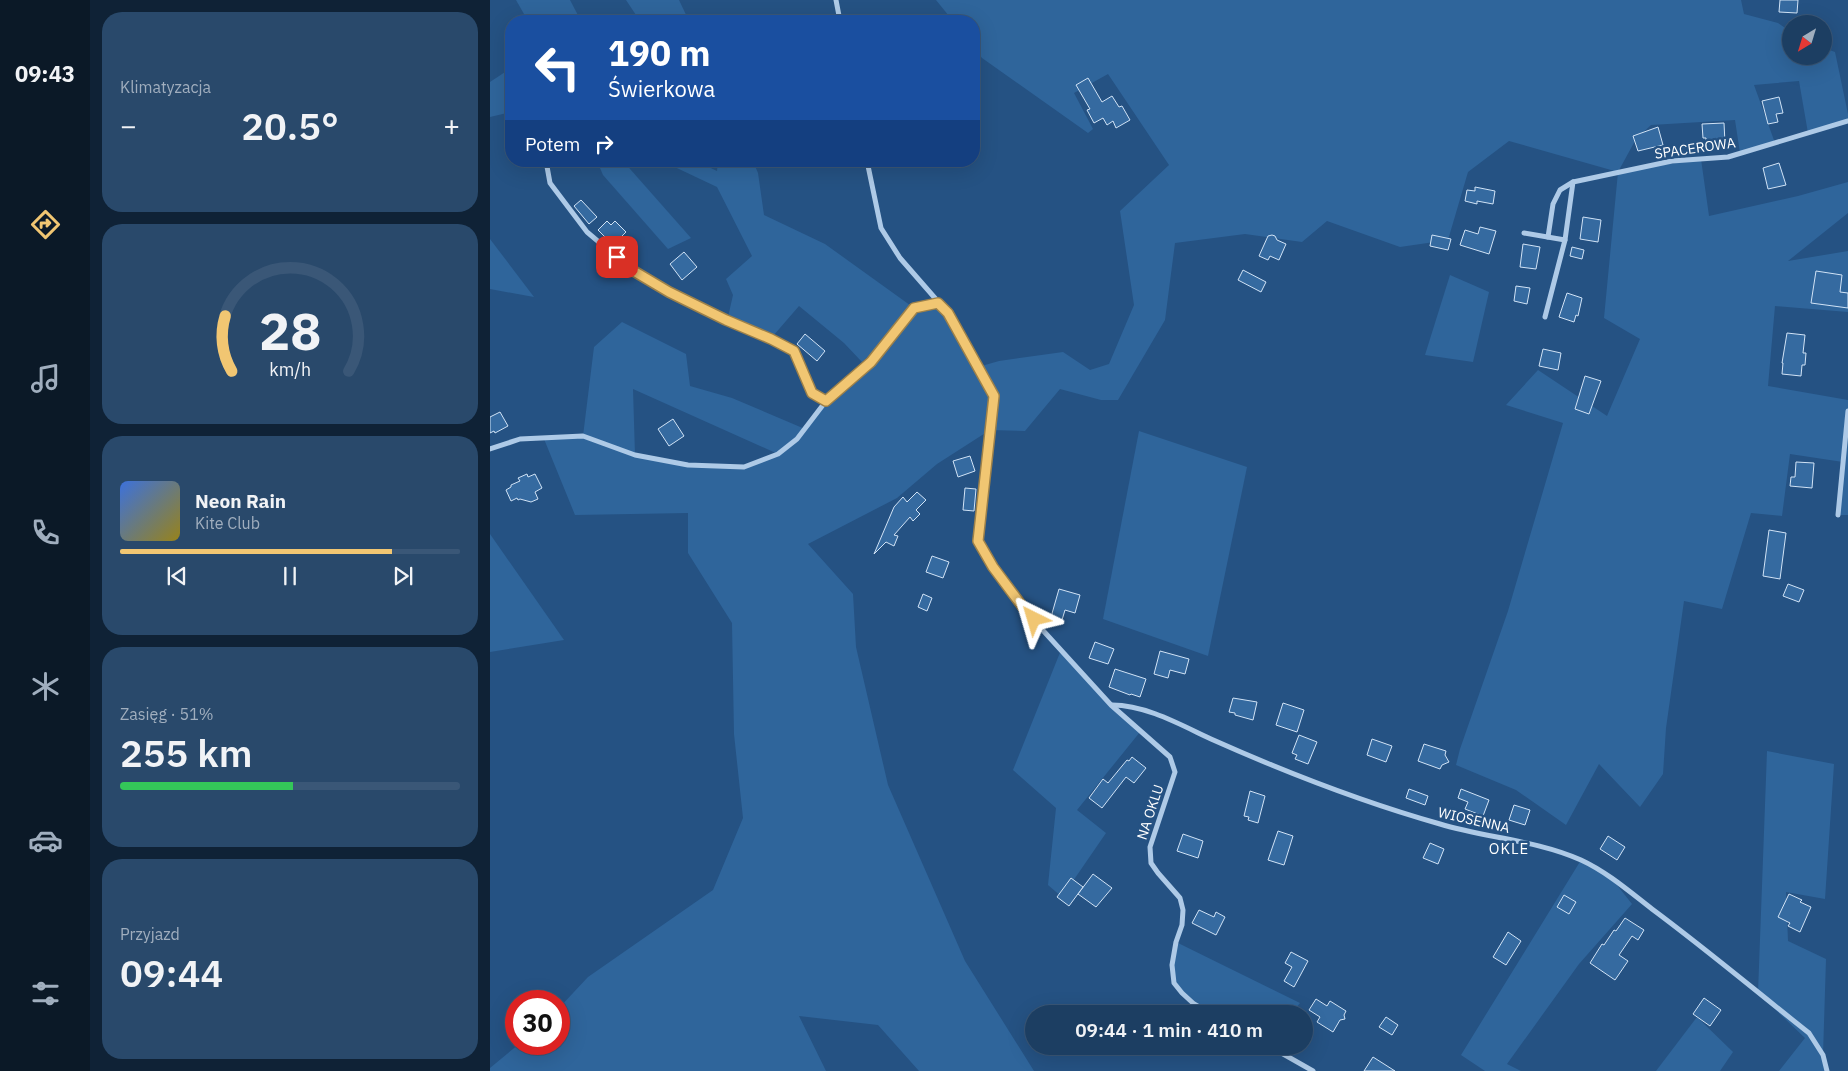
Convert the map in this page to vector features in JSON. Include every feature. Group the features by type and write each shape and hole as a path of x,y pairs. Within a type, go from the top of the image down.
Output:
{"street":[{"path":"836,0 839,15"},
{"name":"SPACEROWA","path":"1573,182 1672,161 1728,157 1848,121"},
{"path":"547,167 550,183 587,232 632,270 669,292 794,351 812,393 826,401"},
{"name":"NA OKLU","path":"869,167 881,228 900,258 948,313 994,396 978,541 993,567 1028,614 1111,705 1170,758 1175,772 1150,847 1151,863 1180,898 1183,910 1182,925 1176,942 1172,965 1174,983 1182,994 1196,1005"},
{"path":"1548,237 1553,204 1556,197 1560,190 1573,182"},
{"path":"1545,317 1565,240 1573,182"},
{"path":"1524,233 1565,240"},
{"path":"490,449 520,439 583,436 644,457 688,465 744,467 778,454 798,439 826,401 871,362 914,308 938,303"},
{"path":"1838,515 1848,412"},
{"name":"WIOSENNA","path":"1111,705 1127,705 1173,722 1291,772 1380,805 1441,825 1531,844 1580,860 1613,880 1673,924 1809,1033 1823,1055 1827,1071"},
{"path":"1285,1055 1313,1071"}],"shaded area":[{"path":"516,0 570,0 578,15 525,15"},
{"path":"626,0 679,0 686,15 636,15"},
{"path":"936,0 1741,0 1744,14 1782,26 1782,65 1832,65 1832,51 1835,52 1848,114 1848,121 1808,133 1799,81 1754,85 1775,143 1740,153 1735,120 1651,125 1636,139 1618,172 1509,141 1468,172 1448,240 1400,247 1327,221 1302,242 1245,234 1175,243 1165,320 1118,400 1101,400 1060,389 1025,431 990,430 937,464 897,498 808,544 853,594 856,647 888,785 965,961 1034,1071 919,1071 878,1025 799,1016 826,1071 490,1071 490,1068 506,1055 570,1055 570,996 588,977 713,890 743,818 734,734 732,623 688,553 688,513 575,515 544,439 583,436 594,347 622,322 686,354 690,386 732,398 805,429 826,401 871,362 885,345 882,343 862,362 844,343 799,306 773,336 728,317 733,295 726,279 752,256 717,187 675,167 709,167 717,171 717,167 756,167 764,215 825,244 914,308 938,303 948,313 978,367 999,361 1063,352 1090,370 1109,364 1134,305 1120,211 1169,165 1108,74 1074,93 1093,129 1088,133 982,58 980,56 980,15 948,15","holes":["633,389 778,454 744,467 688,465 635,455"]},
{"path":"505,72 505,113 490,117 490,82"},
{"path":"1701,159 1709,216 1798,196 1848,182 1848,213 1788,261 1848,251 1848,312 1775,306 1768,386 1848,400 1848,515 1838,515 1843,462 1790,454 1782,516 1751,513 1722,609 1684,601 1666,728 1663,774 1640,807 1599,764 1566,825 1516,790 1456,765 1508,611 1563,423 1506,405 1538,370 1607,416 1640,339 1604,318 1618,172"},
{"path":"600,167 628,167 691,238 668,249 603,175"},
{"path":"490,239 534,297 490,289"},
{"path":"1450,275 1489,292 1473,362 1425,355"},
{"path":"1139,431 1247,467 1208,656 1103,619"},
{"path":"490,534 564,640 490,652"},
{"path":"1061,650 1111,705 1140,732 1077,810 1106,833 1062,897 1048,885 1056,808 1013,770"},
{"path":"1767,751 1834,764 1825,899 1786,892 1788,941 1826,959 1823,1055 1827,1071 1779,1071 1805,1038 1758,993"},
{"path":"1581,860 1613,880 1632,904 1579,964 1507,1064 1521,1071 1485,1071 1461,1055"},
{"path":"1176,942 1300,1003 1298,1005 1196,1005 1174,983 1172,965"},
{"path":"1697,1017 1733,1052 1720,1071 1656,1071"}],"building":[{"path":"1780,0 1798,0 1797,13 1779,12"},
{"path":"1088,78 1102,102 1112,96 1119,107 1122,106 1130,120 1116,128 1113,121 1107,125 1103,118 1094,123 1087,110 1090,109 1076,85"},
{"path":"1779,97 1783,113 1776,114 1778,122 1768,124 1762,101"},
{"path":"1724,123 1725,143 1706,144 1706,138 1703,138 1702,124"},
{"path":"1658,127 1663,145 1638,151 1633,136"},
{"path":"1779,163 1786,185 1768,189 1763,168"},
{"path":"1475,187 1495,191 1493,204 1477,201 1477,204 1465,201 1467,190 1475,191"},
{"path":"581,200 597,217 589,224 574,206"},
{"path":"1583,217 1601,220 1598,242 1580,239"},
{"path":"607,221 611,225 615,221 626,232 613,245 598,230"},
{"path":"1480,227 1496,231 1489,254 1460,245 1465,230 1478,234"},
{"path":"1272,235 1277,240 1286,244 1279,260 1270,256 1268,260 1259,256 1268,236"},
{"path":"1432,235 1451,239 1448,250 1430,246"},
{"path":"1523,244 1540,247 1536,269 1520,267"},
{"path":"1572,247 1584,250 1582,259 1570,256"},
{"path":"684,252 697,267 682,280 670,264"},
{"path":"1243,270 1266,282 1261,292 1238,280"},
{"path":"1816,271 1842,275 1840,292 1848,293 1848,308 1811,303"},
{"path":"1516,286 1530,288 1527,304 1514,301"},
{"path":"1567,293 1582,298 1578,316 1576,315 1574,322 1559,317"},
{"path":"1787,333 1805,335 1803,353 1806,353 1805,365 1802,365 1801,376 1782,374"},
{"path":"805,334 825,351 817,361 797,344"},
{"path":"1543,349 1561,353 1558,370 1539,366"},
{"path":"1585,376 1601,381 1589,414 1575,409"},
{"path":"500,412 508,426 495,433 494,431 490,433 490,417"},
{"path":"673,419 684,436 669,446 658,429"},
{"path":"970,456 975,471 958,477 953,461"},
{"path":"1796,462 1814,463 1812,488 1790,486 1791,477 1795,477"},
{"path":"527,474 528,477 535,474 542,488 535,492 538,499 531,502 518,500 517,498 511,501 506,490 511,485 520,481 518,478"},
{"path":"965,488 976,489 974,511 963,510"},
{"path":"917,492 926,500 916,510 920,514 913,521 910,517 894,535 898,536 894,546 886,542 874,554 894,507 903,497 907,502"},
{"path":"1769,530 1786,533 1780,579 1763,576"},
{"path":"932,556 949,562 943,578 926,572"},
{"path":"1788,584 1804,590 1799,602 1783,596"},
{"path":"1059,589 1080,595 1075,613 1065,610 1062,620 1051,617"},
{"path":"923,594 932,598 927,611 918,607"},
{"path":"1095,642 1114,649 1108,664 1089,658"},
{"path":"1160,651 1189,659 1185,674 1170,670 1168,678 1154,674"},
{"path":"1115,669 1146,679 1140,697 1109,687"},
{"path":"1233,698 1257,702 1253,720 1229,712"},
{"path":"1283,703 1304,710 1297,732 1276,725"},
{"path":"1299,735 1317,742 1308,764 1295,759 1297,755 1292,753"},
{"path":"1372,739 1392,746 1386,762 1367,755"},
{"path":"1424,744 1446,751 1445,755 1449,762 1442,765 1440,769 1418,761"},
{"path":"1132,757 1146,768 1134,783 1126,777 1102,808 1089,798 1103,779 1108,783 1127,760 1129,761"},
{"path":"1409,789 1428,796 1425,805 1406,798"},
{"path":"1461,789 1489,800 1483,816 1465,809 1468,802 1458,798"},
{"path":"1250,791 1265,796 1258,823 1248,820 1249,817 1244,816"},
{"path":"1514,805 1530,810 1525,825 1509,820"},
{"path":"1278,831 1293,836 1284,865 1268,860"},
{"path":"1183,834 1203,841 1198,858 1177,851"},
{"path":"1608,836 1625,847 1617,860 1600,849"},
{"path":"1430,843 1444,849 1438,864 1423,858"},
{"path":"1093,874 1112,888 1096,907 1078,894"},
{"path":"1071,878 1083,887 1069,906 1057,897"},
{"path":"1789,894 1811,907 1800,932 1788,926 1790,923 1778,917"},
{"path":"1564,895 1576,902 1569,914 1557,907"},
{"path":"1199,910 1214,917 1216,912 1225,917 1216,935 1192,923"},
{"path":"1625,918 1644,930 1638,940 1632,936 1619,955 1628,961 1615,980 1590,963 1602,944 1604,945"},
{"path":"1508,932 1521,941 1506,965 1493,957"},
{"path":"1291,952 1308,961 1294,987 1284,981 1292,967 1285,963"},
{"path":"1704,998 1721,1010 1710,1026 1693,1014"},
{"path":"1316,999 1327,1006 1330,1001 1346,1011 1345,1019 1340,1020 1333,1032 1317,1022 1320,1017 1313,1013 1312,1005"},
{"path":"1386,1017 1398,1025 1392,1035 1379,1027"},
{"path":"1373,1057 1395,1071 1364,1071"}],"district":[{"name":"OKLE","path":"1509,849"}],"route":[{"path":"617,257 632,270 669,292 794,351 812,393 826,401 871,362 914,308 938,303 948,313 994,396 978,541 993,567 1028,614 1034,619"}]}
